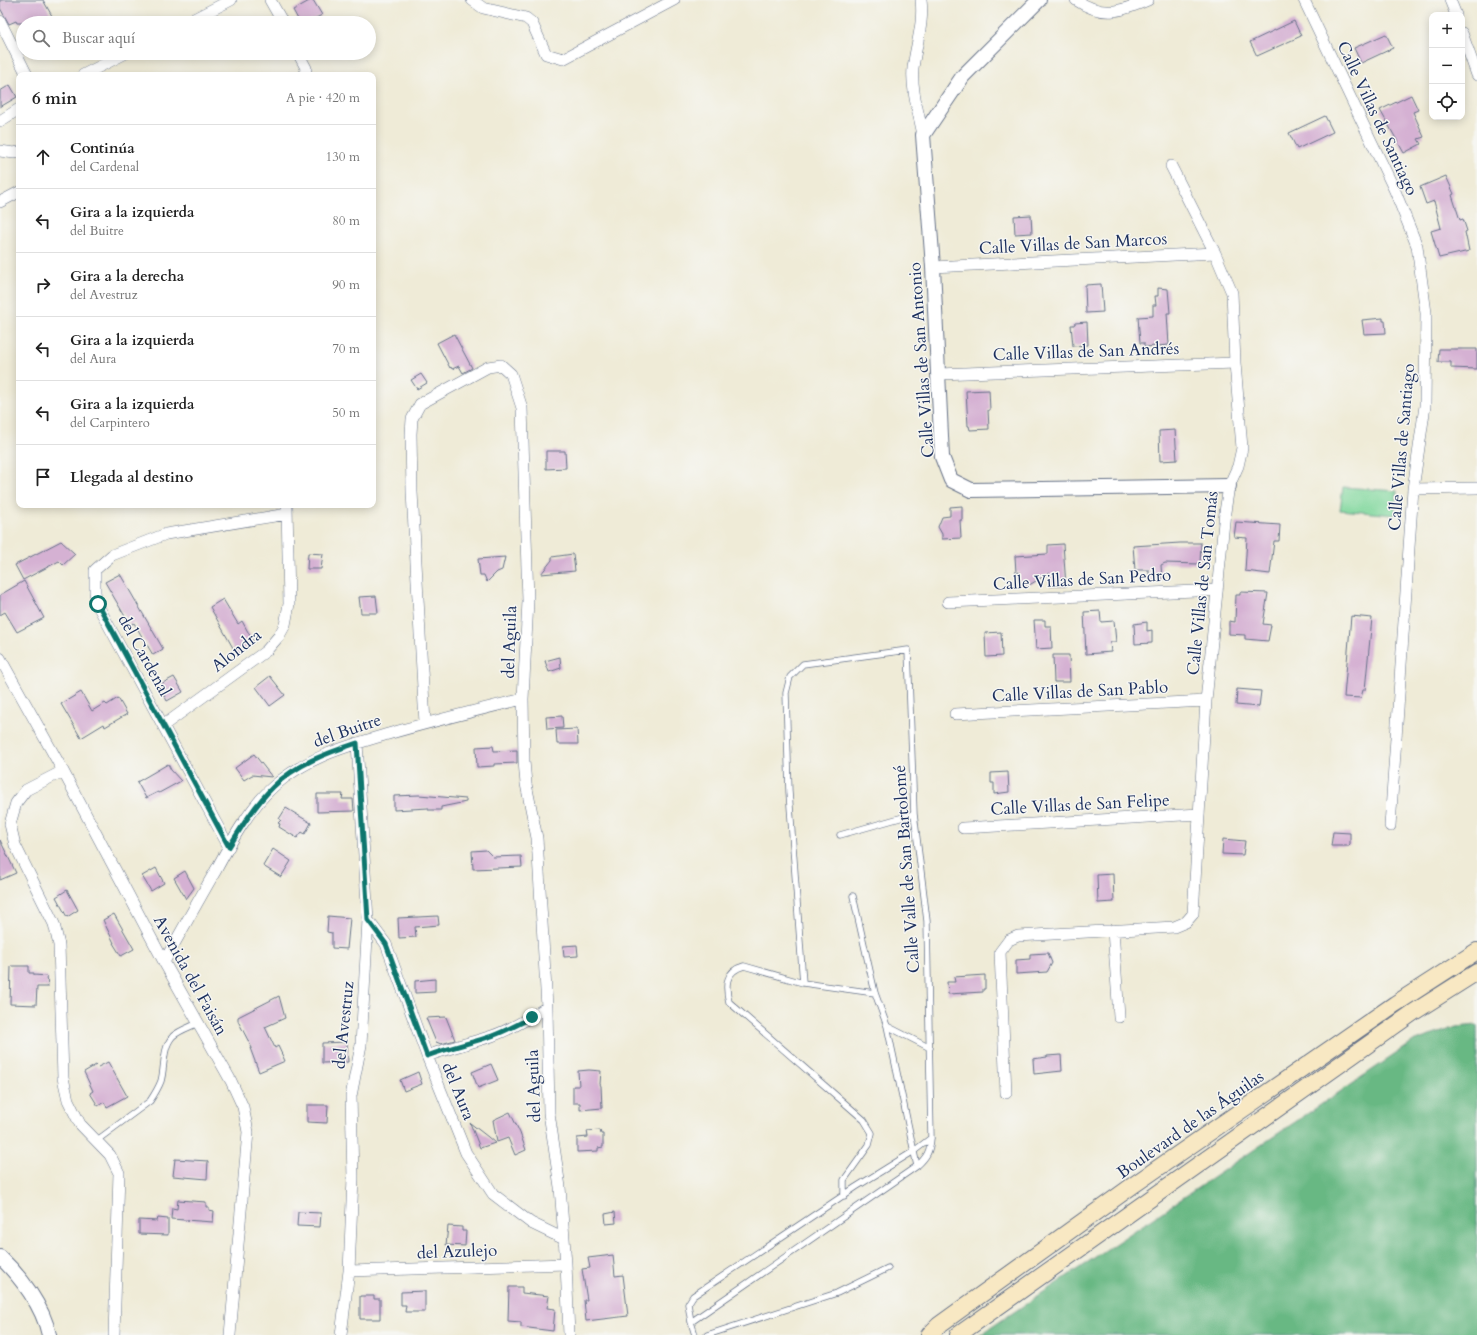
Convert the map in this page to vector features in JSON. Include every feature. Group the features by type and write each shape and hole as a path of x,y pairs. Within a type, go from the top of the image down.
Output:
{"main road":[{"name":"Boulevard de las Águilas","path":"929,1335 946,1321 1132,1186 1395,1004 1477,951"},
{"path":"958,1335 1414,1012 1477,972"}],"street":[{"path":"200,16 231,0"},
{"path":"270,0 279,16"},
{"path":"472,0 483,8 526,18 532,23 546,54 562,59 674,0"},
{"path":"921,0 922,11 920,32 913,68 913,82 923,135"},
{"path":"923,135 963,76 1039,0"},
{"path":"1076,0 1100,12 1114,11 1135,6 1148,0"},
{"name":"Calle Villas de Santiago","path":"1304,0 1395,191 1416,246 1426,313 1425,406 1413,489 1390,826"},
{"path":"1450,0 1455,12"},
{"path":"0,21 16,53"},
{"path":"1465,41 1477,75"},
{"path":"20,60 26,72"},
{"path":"89,72 112,60"},
{"path":"302,60 306,68 305,72"},
{"path":"0,121 16,111"},
{"name":"Calle Villas de San Antonio","path":"923,135 933,267 942,457 950,480 971,490 1229,486"},
{"path":"0,151 16,153"},
{"name":"Calle Villas de San Tomás","path":"1113,930 1174,927 1186,922 1192,914 1206,701 1225,512 1229,486 1238,466 1242,448 1235,363 1232,293 1215,253 1171,166"},
{"path":"0,202 16,194"},
{"name":"Calle Villas de San Marcos","path":"933,267 1215,253"},
{"name":"Calle Villas de San Andrés","path":"938,374 1235,363"},
{"name":"del Aguila","path":"425,723 412,492 412,419 420,404 488,368 500,365 511,374 522,408 528,601 523,699 526,784 537,838 547,1007 549,1113 560,1187 566,1264 569,1335"},
{"path":"1413,489 1477,488"},
{"name":"del Cardenal","path":"229,847 98,604 95,592 95,570 112,555 166,534 287,510"},
{"name":"Alondra","path":"164,725 266,651 279,636 285,625 289,604 287,510"},
{"name":"Calle Villas de San Pedro","path":"948,602 1217,590"},
{"name":"Avenida del Faisán","path":"0,658 164,962 231,1081 243,1107 248,1132 230,1335"},
{"name":"del Buitre","path":"164,962 229,847 253,810 273,786 295,769 324,754 357,743 425,723 523,699"},
{"name":"Calle Villas de San Pablo","path":"955,714 1206,701"},
{"name":"del Avestruz","path":"341,1335 350,1271 354,1178 351,1096 361,1044 368,920 357,743"},
{"path":"62,771 26,790 16,803 10,824 15,845 54,924 59,945 63,1078 68,1100 80,1124 110,1155 118,1173 114,1335"},
{"name":"Calle Villas de San Felipe","path":"963,828 1199,814"},
{"name":"del Aura","path":"368,920 386,944 427,1056 466,1153 493,1194 531,1223 564,1239"},
{"path":"1006,1092 1000,952 1009,940 1018,936 1113,930 1119,1017"},
{"path":"427,1056 449,1048 493,1036 514,1027 547,1007"},
{"path":"0,1257 16,1273 34,1299 48,1328 49,1335"},
{"name":"del Azulejo","path":"350,1271 566,1264"}],"lane":[{"name":"Calle Valle de San Bartolomé","path":"803,983 789,792 786,693 790,677 803,664 908,650 914,814 927,921 930,1048 930,1150 926,1158 917,1166"},
{"path":"840,835 914,814"},
{"path":"691,1322 917,1166 888,1026 875,994 853,896"},
{"path":"844,1196 844,1180 869,1144 872,1133 864,1120 729,1002 726,989 730,974 736,968 744,966 803,983 875,994"},
{"path":"96,1140 150,1101 161,1081 166,1049 172,1038 178,1032 198,1023"},
{"path":"888,1026 930,1048"},
{"path":"695,1335 688,1304 693,1296 914,1151 931,1138"},
{"path":"707,1335 837,1293 888,1268"}],"green space":[{"path":"1343,487 1397,491 1395,515 1340,510"},
{"path":"1477,1025 1477,1335 980,1335 1415,1041 1457,1027"}],"building":[{"path":"0,0 43,0 52,16 16,16 16,21 9,24 0,8"},
{"path":"313,0 322,15 296,16 293,10"},
{"path":"1294,21 1301,36 1257,56 1250,42"},
{"path":"1386,34 1393,48 1361,63 1354,48"},
{"path":"10,85 16,98 0,107 0,91"},
{"path":"1411,95 1418,110 1413,112 1424,137 1418,139 1421,144 1404,153 1380,110"},
{"path":"1325,116 1333,132 1297,149 1289,133"},
{"path":"1446,176 1454,194 1452,195 1460,220 1463,219 1467,231 1465,232 1469,251 1439,258 1431,231 1441,228 1434,201 1426,204 1420,187"},
{"path":"1031,215 1032,233 1015,234 1014,216"},
{"path":"1101,284 1103,312 1086,313 1085,285"},
{"path":"1158,288 1168,289 1170,313 1167,313 1169,345 1144,347 1144,343 1140,343 1138,317 1153,316 1153,305 1156,305 1155,296 1158,296"},
{"path":"1383,318 1383,321 1385,321 1386,333 1364,334 1362,320"},
{"path":"1087,322 1088,345 1073,346 1071,325 1074,325 1075,323"},
{"path":"454,334 472,368 463,373 459,366 452,369 451,367 450,368 437,343"},
{"path":"1439,349 1477,349 1477,369 1451,368 1451,362 1438,362"},
{"path":"421,374 427,383 417,389 411,380"},
{"path":"989,390 989,429 970,430 968,426 966,391"},
{"path":"1175,430 1177,460 1160,461 1159,431"},
{"path":"546,451 565,451 566,468 546,469"},
{"path":"962,506 962,520 960,520 961,538 942,539 942,534 938,527 942,517 950,516 950,507"},
{"path":"1236,522 1280,525 1279,541 1274,541 1270,574 1245,571 1247,538 1234,537"},
{"path":"61,541 75,554 63,565 59,561 23,580 15,565"},
{"path":"1201,543 1200,564 1165,563 1161,565 1162,580 1149,580 1149,570 1135,570 1133,546"},
{"path":"1063,544 1066,586 1050,586 1049,573 1031,584 1019,585 1019,572 1016,573 1015,556 1048,554 1048,545"},
{"path":"308,553 323,554 321,569 307,569"},
{"path":"573,554 575,571 541,574 552,560 552,557"},
{"path":"505,557 502,570 497,572 487,582 484,575 480,575 478,559"},
{"path":"120,574 163,649 153,655 134,623 130,625 105,582"},
{"path":"24,581 44,618 17,632 5,612 0,615 0,595"},
{"path":"1240,592 1268,593 1263,624 1271,625 1268,641 1245,639 1245,635 1229,634 1229,621 1235,622 1236,595 1240,595"},
{"path":"376,596 378,613 361,613 359,597"},
{"path":"223,599 238,624 242,621 254,643 237,655 210,607"},
{"path":"1100,611 1101,622 1114,621 1116,642 1110,642 1111,652 1086,654 1084,612"},
{"path":"1351,616 1372,618 1365,690 1363,690 1361,698 1344,697"},
{"path":"1034,620 1045,620 1045,626 1051,626 1052,648 1036,649"},
{"path":"1147,622 1147,631 1152,630 1152,643 1135,644 1134,624"},
{"path":"1001,632 1002,656 986,657 985,633"},
{"path":"1053,655 1069,655 1070,682 1054,682"},
{"path":"560,657 561,668 549,672 545,661"},
{"path":"270,676 285,695 270,706 256,687"},
{"path":"174,677 183,692 167,701 159,685"},
{"path":"1237,689 1261,691 1259,707 1236,705"},
{"path":"81,692 92,711 105,703 107,705 118,698 127,714 105,727 104,724 81,738 61,704"},
{"path":"562,716 563,728 547,729 546,717"},
{"path":"577,729 578,744 557,744 556,730"},
{"path":"493,746 494,751 517,750 517,763 494,764 494,766 477,767 476,747"},
{"path":"254,754 272,777 252,775 244,780 235,768"},
{"path":"168,764 171,770 181,781 146,798 137,782"},
{"path":"1008,772 1009,792 994,794 994,783 991,783 991,773"},
{"path":"317,794 343,794 342,799 353,799 354,811 317,812"},
{"path":"419,795 466,799 466,802 441,807 441,810 428,810 428,808 394,810 394,796"},
{"path":"286,808 311,823 305,834 302,832 297,838 279,827 280,824 278,823 281,820 279,819"},
{"path":"1333,832 1350,833 1350,845 1331,846"},
{"path":"1223,839 1245,841 1243,855 1222,854"},
{"path":"0,840 16,873 0,880"},
{"path":"273,849 291,861 281,877 263,866"},
{"path":"486,850 493,857 521,856 522,867 473,869 472,851"},
{"path":"156,868 164,883 151,891 142,876"},
{"path":"185,871 194,888 186,899 174,878"},
{"path":"1113,874 1114,902 1098,903 1097,875"},
{"path":"67,890 78,910 67,917 56,897"},
{"path":"114,914 134,949 121,956 113,943 103,920"},
{"path":"328,916 350,918 347,949 332,948 332,933 327,932"},
{"path":"438,916 439,925 415,927 416,937 399,938 398,918"},
{"path":"577,945 578,956 564,957 563,946"},
{"path":"1048,953 1052,963 1047,972 1016,974 1016,960 1030,959 1030,954"},
{"path":"11,966 29,966 29,973 47,976 48,987 37,987 36,1005 10,1004"},
{"path":"985,975 985,989 983,989 983,992 948,994 947,982 955,982 954,977"},
{"path":"435,979 435,992 415,993 415,981"},
{"path":"279,996 285,1018 265,1027 275,1048 278,1046 285,1061 259,1072 250,1048 252,1048 238,1021 238,1017"},
{"path":"446,1017 455,1040 441,1044 436,1042 426,1018"},
{"path":"347,1042 348,1062 322,1063 322,1043"},
{"path":"1061,1055 1062,1071 1034,1074 1033,1059"},
{"path":"108,1062 127,1096 107,1107 104,1102 98,1106 90,1093 93,1091 84,1072 96,1065 98,1067"},
{"path":"491,1064 498,1080 478,1088 472,1072"},
{"path":"578,1071 601,1071 600,1084 602,1108 580,1110 580,1103 573,1103 573,1086 579,1086"},
{"path":"418,1072 422,1084 404,1091 400,1080"},
{"path":"307,1105 328,1105 327,1123 307,1122"},
{"path":"510,1112 526,1150 515,1155 508,1138 497,1142 493,1120"},
{"path":"470,1123 488,1137 495,1143 480,1148"},
{"path":"600,1130 601,1134 603,1134 603,1147 598,1148 598,1151 577,1152 577,1138 588,1137 587,1131"},
{"path":"175,1159 208,1161 207,1179 173,1176"},
{"path":"178,1200 206,1202 206,1207 209,1207 209,1210 214,1211 213,1222 171,1219 172,1208 177,1209"},
{"path":"298,1212 321,1213 320,1227 297,1226"},
{"path":"615,1212 616,1223 606,1224 605,1214"},
{"path":"158,1218 168,1219 168,1235 139,1234 139,1220 157,1221"},
{"path":"448,1226 462,1227 462,1231 466,1231 465,1246 446,1245"},
{"path":"613,1255 615,1276 623,1275 628,1316 586,1321 584,1300 587,1300 582,1269 590,1268 588,1258"},
{"path":"509,1287 522,1287 522,1293 549,1296 547,1308 555,1309 553,1331 521,1327 521,1322 508,1321"},
{"path":"425,1291 425,1312 405,1312 406,1305 401,1305 401,1292"},
{"path":"360,1296 374,1296 374,1299 380,1299 380,1319 360,1319"}],"route":[{"path":"98,604 229,847 253,810 273,786 295,769 324,754 357,743 365,852 368,920 386,944 427,1056 449,1048 493,1036 532,1017"}]}
